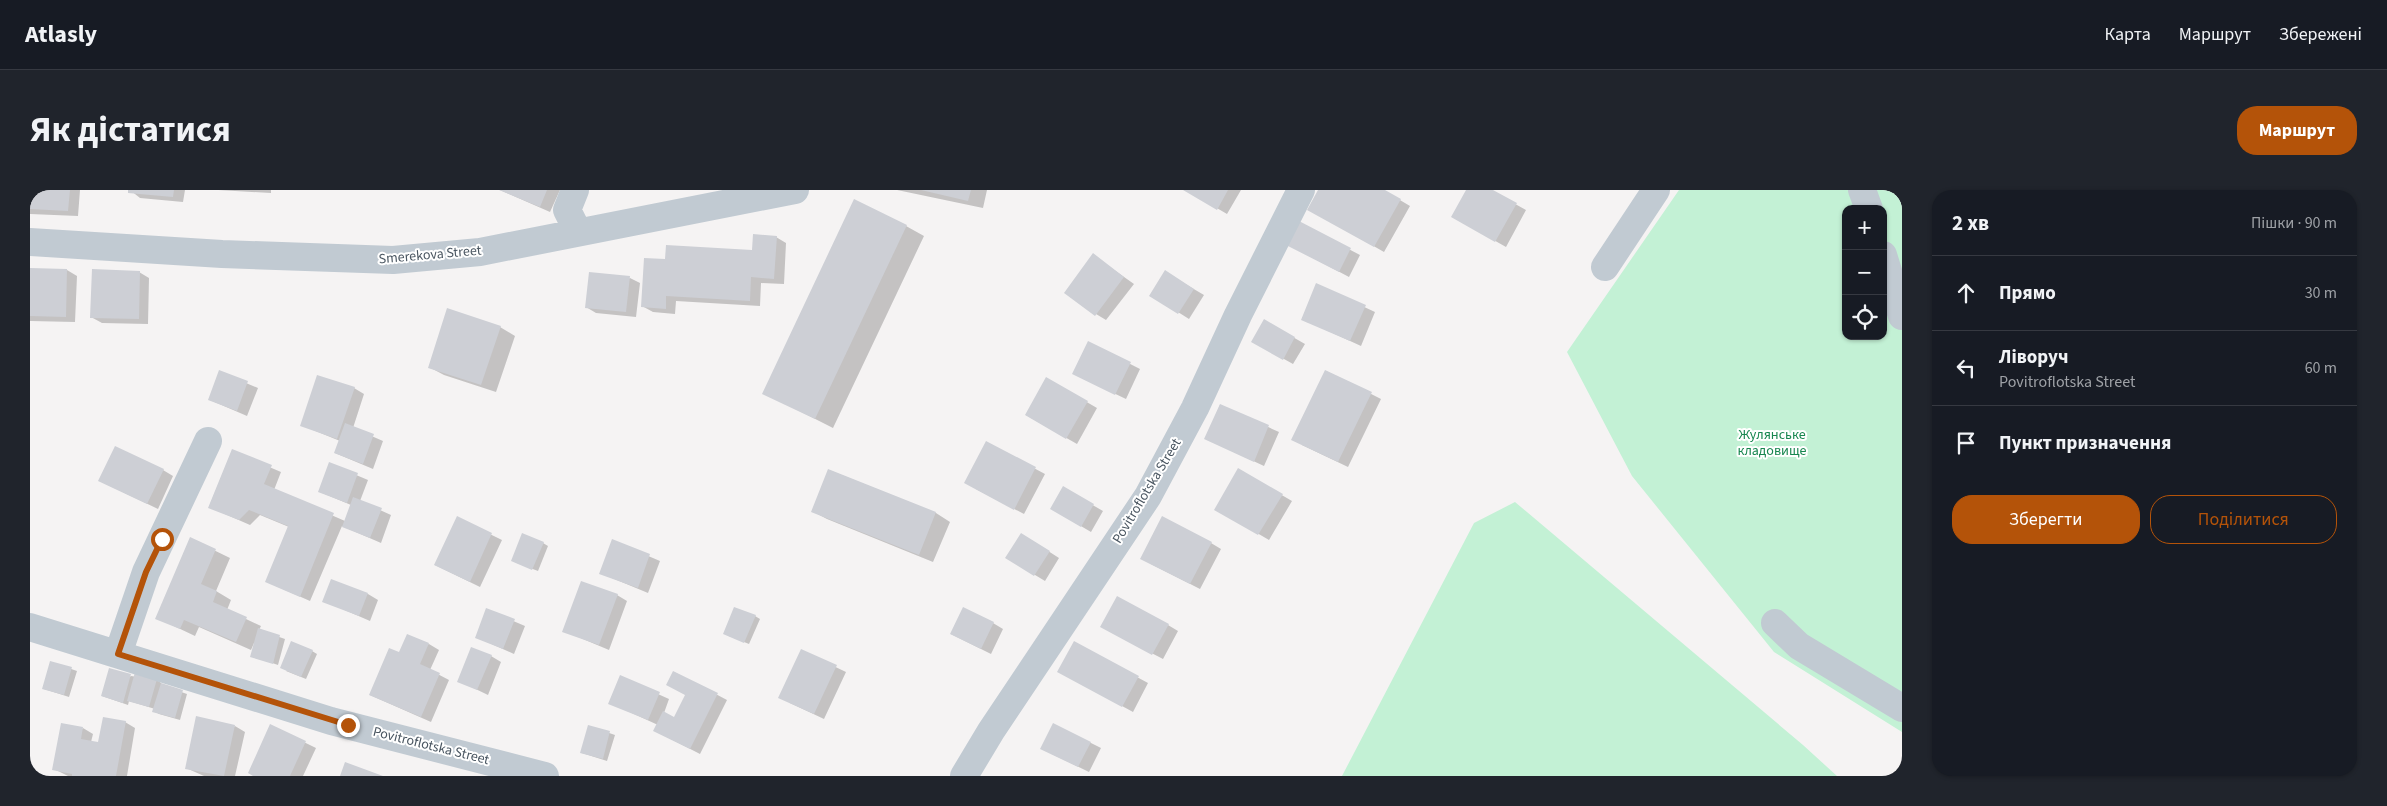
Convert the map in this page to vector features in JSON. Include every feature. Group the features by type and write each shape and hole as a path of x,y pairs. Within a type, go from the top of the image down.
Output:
{"street":[{"path":"575,190 567,210 578,232"},
{"name":"Smerekova Street","path":"30,242 222,254 393,260 480,252 795,190"},
{"name":"Povitroflotska Street","path":"964,776 991,731 1148,496 1195,408 1238,315 1300,190"},
{"path":"1605,267 1656,190"},
{"path":"1862,190 1868,205"},
{"path":"1887,267 1902,316"},
{"path":"118,654 146,572 208,441"},
{"path":"1775,623 1799,646 1902,708"},
{"name":"Povitroflotska Street","path":"30,626 331,720 545,776"}],"green space":[{"name":"Жулянське кладовище","path":"1679,190 1902,190 1902,732 1774,652 1632,476 1567,352"},
{"path":"1515,502 1803,745 1837,776 1342,776 1474,523"}],"building":[{"path":"30,190 70,190 68,211 30,209"},
{"path":"128,190 174,190 173,197 128,193"},
{"path":"499,190 547,190 540,207"},
{"path":"921,190 971,190 968,201"},
{"path":"1183,190 1228,190 1217,210"},
{"path":"1318,190 1385,190 1401,199 1374,247 1307,210"},
{"path":"1466,190 1493,190 1517,203 1495,242 1451,217"},
{"path":"854,199 907,225 815,419 762,394"},
{"path":"1299,221 1351,248 1339,272 1286,245"},
{"path":"753,234 777,236 774,279 751,277 750,301 666,296 666,309 641,307 644,258 665,259 666,245 752,250"},
{"path":"1093,253 1124,277 1095,316 1064,293"},
{"path":"30,268 67,269 66,317 30,316"},
{"path":"92,269 140,271 139,319 90,318"},
{"path":"1165,270 1194,289 1178,314 1149,296"},
{"path":"589,272 630,276 626,312 585,308"},
{"path":"1316,283 1366,305 1350,341 1301,320"},
{"path":"447,308 501,326 481,385 428,368"},
{"path":"1264,319 1295,337 1283,360 1251,342"},
{"path":"1088,341 1131,362 1115,395 1072,374"},
{"path":"219,370 248,381 237,411 208,400"},
{"path":"1325,370 1372,392 1338,462 1291,440"},
{"path":"317,375 355,387 337,439 300,426"},
{"path":"1046,377 1088,401 1066,439 1025,415"},
{"path":"1220,404 1269,425 1254,462 1204,439"},
{"path":"345,423 374,434 363,464 334,453"},
{"path":"986,441 1036,467 1014,510 964,483"},
{"path":"115,446 164,469 147,504 98,481"},
{"path":"232,449 272,465 264,484 334,513 300,597 265,582 288,526 249,510 239,520 208,508"},
{"path":"329,462 358,473 347,503 318,492"},
{"path":"1238,468 1283,494 1258,535 1214,510"},
{"path":"828,469 936,512 919,555 811,512"},
{"path":"1063,486 1094,504 1081,527 1050,509"},
{"path":"353,497 382,508 370,538 342,527"},
{"path":"457,516 492,533 470,582 434,565"},
{"path":"1162,516 1212,542 1190,584 1140,559"},
{"path":"522,533 544,542 532,570 511,561"},
{"path":"1021,533 1050,551 1034,576 1005,558"},
{"path":"190,537 216,549 201,584 217,591 213,602 247,617 236,642 184,620 180,629 155,619"},
{"path":"612,539 650,554 638,588 599,574"},
{"path":"331,579 368,593 359,616 322,602"},
{"path":"581,581 618,594 599,645 562,632"},
{"path":"1117,596 1169,624 1152,655 1100,627"},
{"path":"734,607 756,615 744,643 723,634"},
{"path":"963,607 994,622 981,649 950,634"},
{"path":"486,608 515,619 503,649 475,638"},
{"path":"258,628 280,635 273,664 250,657"},
{"path":"407,634 429,643 420,664 440,673 421,717 369,695 389,648 399,652"},
{"path":"291,641 313,650 301,677 280,668"},
{"path":"1074,641 1139,676 1122,707 1057,672"},
{"path":"471,647 492,655 477,690 457,682"},
{"path":"801,649 837,665 814,714 778,698"},
{"path":"50,661 72,667 64,695 42,689"},
{"path":"109,668 131,674 123,703 101,696"},
{"path":"673,671 718,693 690,749 653,731 663,711 674,717 685,695 666,685"},
{"path":"135,672 157,679 149,707 127,701"},
{"path":"620,675 660,692 648,720 608,704"},
{"path":"161,683 183,690 175,718 152,712"},
{"path":"196,716 235,725 224,776 185,769"},
{"path":"103,717 126,721 116,776 72,776 72,774 52,770 61,723 83,727 81,739 98,742"},
{"path":"1053,723 1091,742 1078,767 1040,749"},
{"path":"270,724 306,741 290,776 253,776 248,773"},
{"path":"588,725 610,731 603,759 580,753"},
{"path":"345,762 383,776 340,776"}],"route":[{"path":"162,539 146,572 118,654 348,725"}]}
